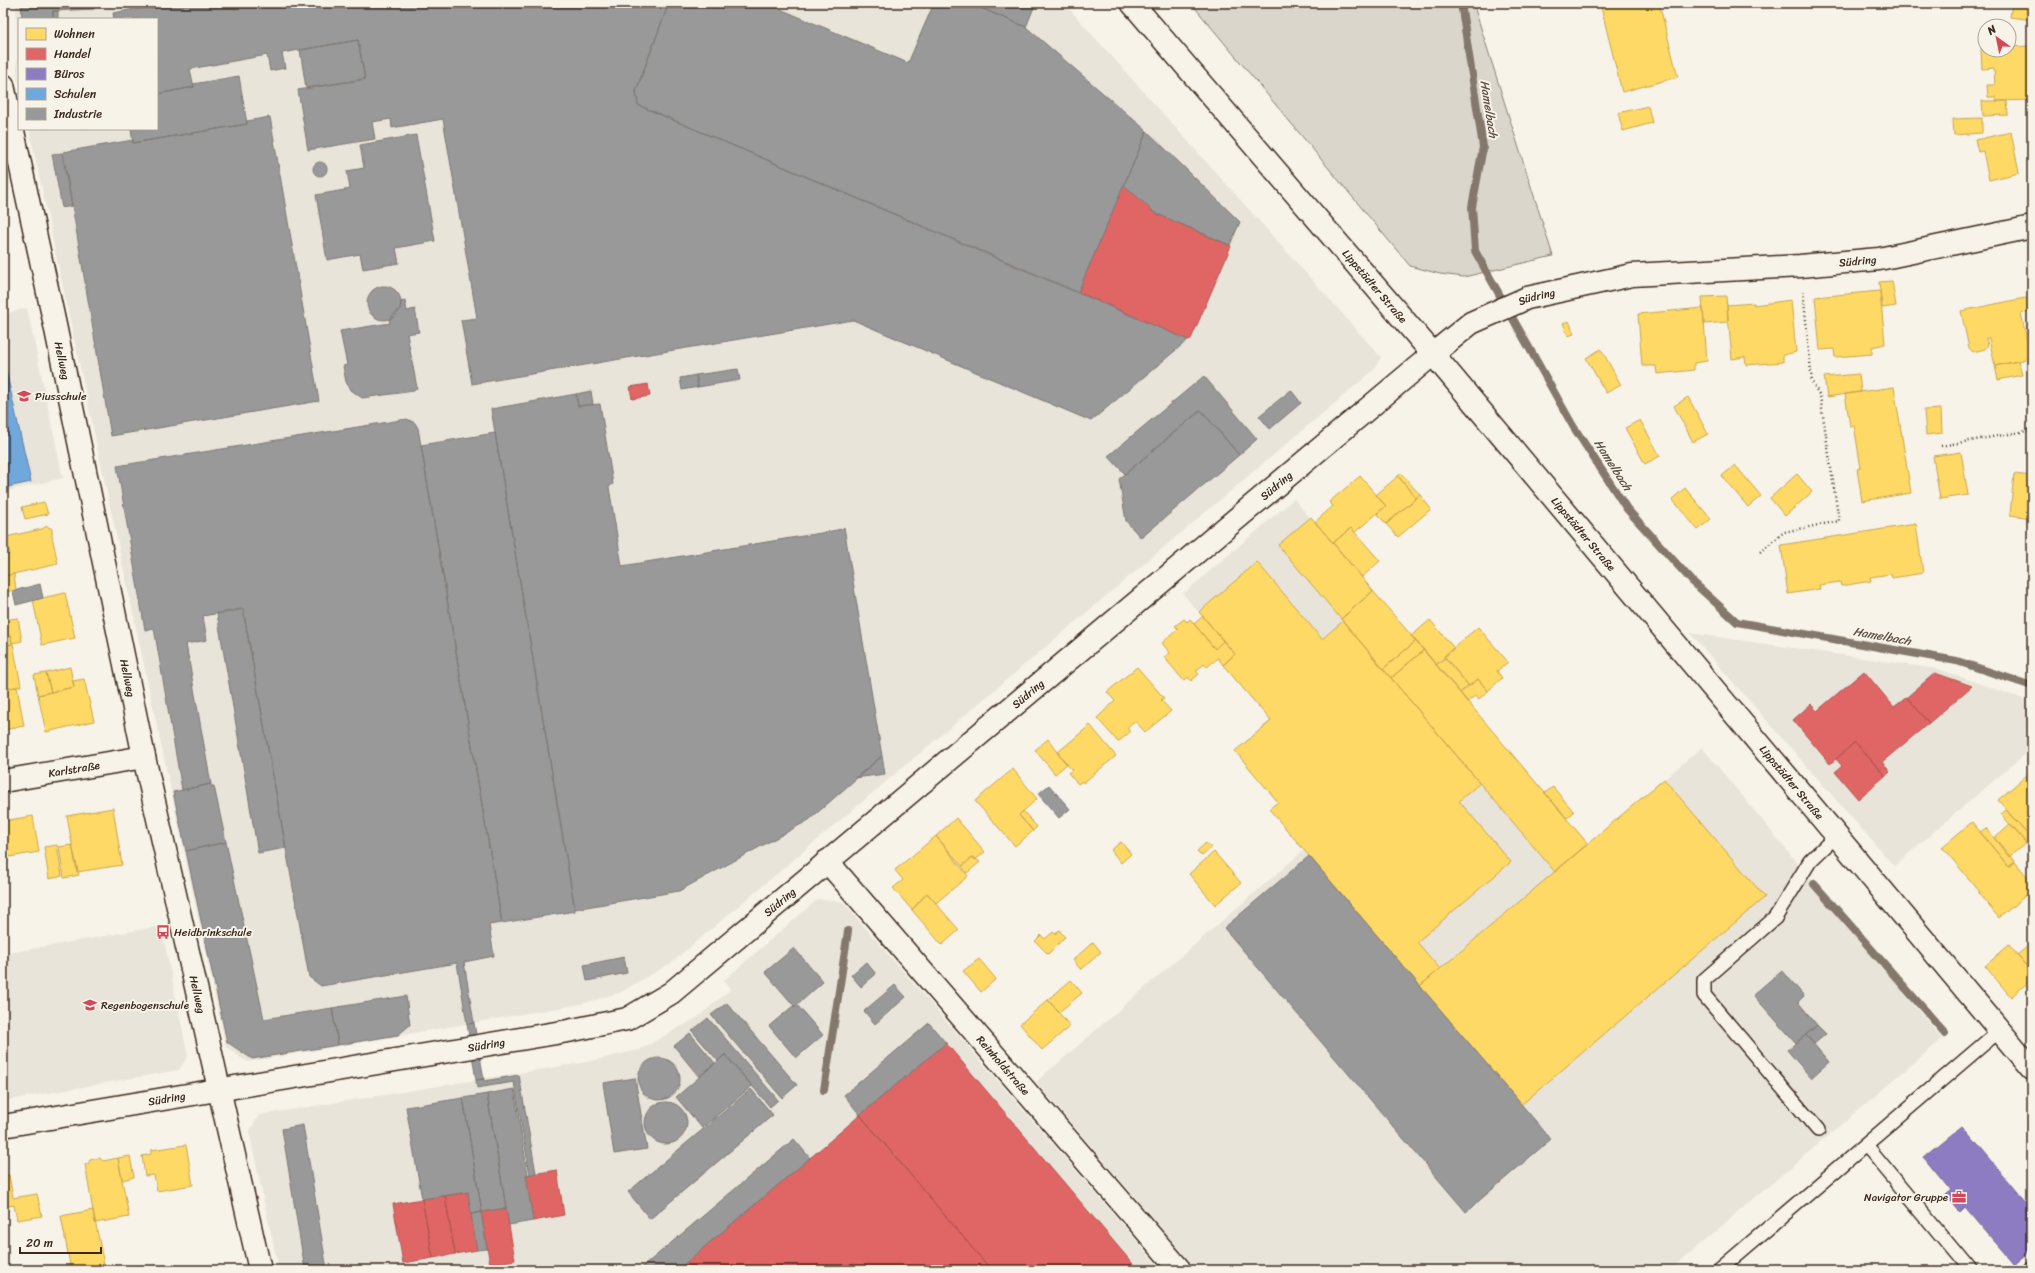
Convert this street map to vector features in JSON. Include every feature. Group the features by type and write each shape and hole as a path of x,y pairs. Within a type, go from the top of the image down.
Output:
{"street":[{"name":"Lippstädter Straße","path":"1132,3 1433,354 1836,836 2000,1030 2030,1062"},
{"name":"Hellweg","path":"3,85 58,341 144,757 260,1270"},
{"name":"Südring","path":"3,1126 219,1091 568,1031 627,1019 671,993 1471,323 1527,298 1632,276 1800,266 1879,259 2032,227"},
{"name":"Karlstraße","path":"3,781 144,757"},
{"name":"Reinholdstraße","path":"827,861 1180,1270"}],"lane":[{"path":"1818,1130 1704,995 1704,980 1775,918 1810,861 1836,836"},
{"path":"1719,1270 2000,1030"},
{"path":"1866,1145 1970,1270"},
{"path":"2028,1270 2032,1267"}],"path":[{"path":"1760,552 1784,532 1839,521 1820,396 1812,382 1800,266"},
{"path":"1941,446 2032,430"}],"shaded area":[{"path":"16,3 1064,3 1381,357 1374,370 671,963 619,993 581,1004 247,1062 226,1047 29,130 158,130 158,18 18,18 18,80"},
{"path":"1191,3 1473,3 1553,256 1464,277 1440,274 1410,266"},
{"name":"Piusschule","path":"27,308 63,478 3,492 3,314"},
{"path":"1294,499 1588,844 1702,747 1942,1039 1670,1270 1197,1270 1036,1082 1304,850 1269,809 1278,801 1235,751 1270,720 1223,665 1234,654 1183,594"},
{"path":"1690,633 1938,669 2032,702 2032,748 1894,866"},
{"path":"818,899 843,902 1162,1270 279,1270 249,1132 259,1115 587,1062 639,1050 698,1017 731,989 724,980"},
{"name":"Regenbogenschule","path":"161,926 188,1056 179,1070 3,1101 3,954"}],"building: Wohnen":[{"path":"1600,3 1659,3 1678,77 1622,92"},
{"path":"2012,3 2032,3 2032,20 2010,17"},
{"path":"2030,46 2032,100 1996,101 1996,97 1988,97 1987,85 1995,85 1994,68 1982,69 1981,58 2017,58 2017,47"},
{"path":"1982,101 2007,101 2008,115 1983,116"},
{"path":"1648,106 1652,123 1623,131 1618,113"},
{"path":"1982,118 1982,133 1954,135 1953,119"},
{"path":"2011,132 2019,173 1989,180 1983,151 1978,152 1975,140"},
{"path":"1892,281 1896,306 1882,308 1879,282"},
{"path":"1880,291 1885,344 1872,347 1872,354 1835,357 1834,349 1820,350 1815,297"},
{"path":"1726,296 1728,322 1704,324 1702,297"},
{"path":"2025,298 2029,300 2031,308 2027,312 2021,313 2031,358 1995,366 1989,338 1986,338 1988,345 1985,349 1973,352 1969,348 1961,311"},
{"path":"1791,300 1796,352 1783,355 1783,362 1746,365 1745,357 1732,359 1727,305 1754,303 1754,305"},
{"path":"1703,308 1707,361 1694,363 1694,370 1657,374 1656,366 1642,366 1638,314"},
{"path":"1569,321 1574,334 1568,336 1563,323"},
{"path":"1601,349 1621,385 1606,393 1586,358"},
{"path":"2018,361 2022,375 1998,380 1995,366"},
{"path":"1859,374 1861,392 1827,397 1824,377"},
{"path":"1894,387 1911,493 1862,501 1857,469 1861,468 1854,425 1850,426 1845,394"},
{"path":"1688,397 1708,434 1693,442 1674,406"},
{"path":"1941,409 1942,433 1926,435 1924,410"},
{"path":"1640,420 1660,456 1645,464 1625,428"},
{"path":"1961,452 1968,495 1940,499 1933,456"},
{"path":"1735,465 1761,496 1748,507 1722,476"},
{"path":"1401,473 1420,495 1416,498 1398,476"},
{"path":"1797,474 1812,492 1785,516 1770,498"},
{"path":"2014,474 2032,476 2032,518 2010,515"},
{"path":"1360,476 1386,506 1355,532 1351,528 1333,543 1315,522 1333,506 1329,502"},
{"path":"1398,476 1416,498 1386,524 1377,513 1386,506 1376,495"},
{"path":"1685,488 1711,519 1698,530 1672,499"},
{"path":"1420,495 1431,509 1398,537 1386,524"},
{"path":"44,502 48,514 25,519 22,507"},
{"path":"1311,517 1373,591 1341,619 1278,545"},
{"path":"1916,524 1923,573 1892,578 1891,574 1870,577 1871,581 1841,586 1840,582 1819,585 1820,589 1788,594 1781,545"},
{"path":"47,526 52,529 58,564 4,576 3,556 10,554 6,537 42,529"},
{"path":"1351,528 1380,561 1362,577 1333,543"},
{"path":"1257,562 1322,639 1343,621 1480,783 1459,801 1511,862 1417,942 1440,969 1420,986 1269,809 1278,802 1235,751 1271,721 1223,665 1235,654 1199,612"},
{"path":"3,573 4,576 14,574 16,590 3,592"},
{"path":"1373,591 1416,641 1383,669 1341,619"},
{"path":"65,593 75,638 42,645 33,600"},
{"path":"1203,616 1223,641 1215,649 1194,624"},
{"path":"18,618 22,641 12,643 11,636 3,638 3,620"},
{"path":"1184,619 1187,622 1190,619 1215,649 1223,641 1235,654 1223,665 1218,658 1207,667 1204,664 1196,671 1199,674 1191,681 1188,677 1184,681 1164,657 1170,653 1162,643 1178,629 1175,626"},
{"path":"1430,620 1454,648 1436,665 1411,636"},
{"path":"1478,627 1508,662 1497,671 1502,678 1488,691 1478,679 1469,686 1444,656"},
{"path":"11,636 12,644 3,646 3,638"},
{"path":"1416,641 1424,650 1391,678 1383,669"},
{"path":"13,644 21,686 3,689 3,646"},
{"path":"1424,650 1588,844 1555,872 1391,678"},
{"path":"1445,658 1468,685 1460,693 1436,665"},
{"path":"70,667 74,687 51,692 46,673"},
{"path":"1137,667 1164,698 1161,700 1171,711 1145,732 1136,722 1133,722 1127,728 1130,732 1118,742 1097,718 1115,701 1107,692"},
{"path":"46,673 51,692 38,695 34,675"},
{"path":"84,679 94,721 46,732 38,695 74,687 73,681"},
{"path":"1478,679 1488,691 1479,699 1476,695 1467,702 1460,693"},
{"path":"17,687 24,726 3,730 3,689"},
{"path":"1090,725 1116,756 1083,783 1082,781 1078,784 1068,773 1072,770 1057,753"},
{"path":"1048,739 1067,764 1055,774 1035,750"},
{"path":"1013,769 1037,799 1019,815 1033,831 1015,846 975,801"},
{"path":"2027,775 2032,781 2032,840 1998,800"},
{"path":"1664,779 1765,897 1521,1105 1420,986"},
{"path":"1553,787 1574,812 1567,818 1545,793"},
{"path":"113,808 122,865 77,872 67,816"},
{"path":"2006,810 2032,840 2031,849 2001,814"},
{"path":"1023,811 1037,827 1033,831 1019,815"},
{"path":"33,816 39,852 3,858 3,821"},
{"path":"956,818 985,852 975,860 973,857 962,866 936,836"},
{"path":"1972,822 2009,867 2015,862 2032,882 2032,890 1999,918 1978,893 1980,892 1942,847"},
{"path":"2010,824 2026,843 2009,857 1994,838"},
{"path":"1986,828 2015,862 2009,867 1980,832"},
{"path":"936,836 968,876 936,903 927,893 912,910 893,888 903,880 895,870"},
{"path":"1121,842 1131,854 1121,863 1111,850"},
{"path":"1206,843 1211,848 1202,856 1197,851"},
{"path":"57,845 62,876 49,879 44,847"},
{"path":"72,845 79,875 64,878 59,847"},
{"path":"1214,852 1241,883 1215,905 1189,874"},
{"path":"973,857 980,862 967,873 962,866"},
{"path":"927,893 959,930 942,945 912,910"},
{"path":"1059,930 1065,937 1048,954 1035,941 1041,935 1045,939 1053,932 1055,934"},
{"path":"1093,942 1101,952 1081,970 1073,960"},
{"path":"2032,943 2032,973 2017,955"},
{"path":"2009,945 2032,973 2032,979 2011,997 1985,966"},
{"path":"979,959 996,979 981,992 963,971"},
{"path":"1071,980 1082,993 1059,1012 1048,1000"},
{"path":"1048,1000 1070,1026 1042,1050 1020,1024"},
{"path":"186,1145 193,1185 157,1191 154,1175 145,1176 142,1156 151,1154 151,1150"},
{"path":"130,1156 134,1177 122,1180 118,1158"},
{"path":"100,1158 103,1161 118,1158 129,1217 95,1223 85,1164 88,1164 90,1160"},
{"path":"9,1175 13,1198 37,1194 42,1216 17,1220 14,1205 3,1207 3,1176"},
{"path":"93,1210 105,1270 71,1270 61,1216"}],"building: Handel":[{"path":"1124,184 1155,213 1231,246 1191,339 1188,340 1078,292"},
{"path":"648,384 650,396 632,399 630,387"},
{"path":"1864,671 1894,707 1907,697 1929,723 1882,762 1890,772 1885,776 1855,742 1830,764 1793,720 1811,704 1817,711"},
{"path":"1935,673 1972,686 1929,723 1907,697"},
{"path":"1855,742 1885,776 1858,799 1835,772 1842,766 1836,759"},
{"path":"946,1043 1138,1270 991,1270 860,1115"},
{"path":"860,1115 991,1270 677,1270 810,1158"},
{"path":"557,1170 564,1215 533,1221 526,1175"},
{"path":"468,1192 477,1250 455,1254 445,1196"},
{"path":"445,1196 455,1254 433,1258 422,1199"},
{"path":"422,1199 433,1258 403,1263 393,1204"},
{"path":"506,1208 515,1260 490,1264 481,1212"}],"building: Büros":[{"path":"1962,1126 2032,1210 2032,1249 2014,1264 1964,1206 1959,1211 1945,1195 1951,1190 1924,1157"}],"building: Schulen":[{"path":"3,357 31,482 3,488"}],"building: Industrie":[{"path":"21,3 94,3 94,9 53,11 53,18 22,18"},
{"path":"169,3 669,3 636,91 638,105 1188,340 1091,421 853,320 472,384 461,320 477,318 443,119 392,128 391,119 372,122 375,139 308,150 298,90 365,79 358,40 282,53 285,68 270,71 267,55 190,69 194,87 158,94 158,18 114,18 113,13"},
{"path":"669,3 766,3 908,63 934,3 969,3 1026,27 1147,131 1078,292 638,105 636,91"},
{"path":"969,3 1030,3 1035,5 1026,27"},
{"path":"53,11 58,11 58,18 53,18"},
{"path":"358,40 365,79 306,88 300,50"},
{"path":"239,76 247,124 133,143 131,130 158,130 158,94 194,87 193,84"},
{"path":"270,117 319,401 111,436 63,152 133,140 133,143 247,124 247,121"},
{"path":"1147,131 1240,222 1230,245 1155,213 1124,185"},
{"path":"416,135 435,241 396,248 399,263 363,269 360,254 327,260 316,195 350,189 347,171 364,168 360,145"},
{"path":"62,153 72,206 62,208 52,154"},
{"path":"320,162 325,164 327,169 325,174 320,176 315,174 313,169 315,164"},
{"path":"384,286 396,291 401,303 396,315 384,320 372,315 367,303 372,291"},
{"path":"405,301 407,311 415,309 419,332 407,334 417,388 414,391 362,398 351,390 346,382 343,366 347,365 340,331 390,323 389,319 400,309 401,302"},
{"path":"738,369 740,380 698,387 696,375"},
{"path":"696,375 698,387 682,390 680,378"},
{"path":"1204,376 1257,439 1239,455 1201,410 1125,474 1108,456"},
{"path":"1291,390 1301,403 1270,429 1259,416"},
{"path":"591,391 593,404 578,406 576,394"},
{"path":"576,394 578,406 600,404 613,484 609,487 622,566 821,533 842,529 844,527 882,756 809,820 679,891 575,909 491,409"},
{"path":"1201,410 1239,455 1141,538 1126,521 1119,479"},
{"path":"407,419 415,423 418,428 502,923 489,925 494,956 464,962 474,1023 467,1024 457,963 321,986 309,977 243,609 203,616 207,640 186,644 211,784 182,790 154,628 145,630 117,466"},
{"path":"495,433 575,911 502,923 421,445"},
{"path":"40,584 43,598 16,605 13,591"},
{"path":"243,609 286,848 258,853 217,614"},
{"path":"882,756 885,774 855,778"},
{"path":"211,784 211,786 214,786 226,842 186,851 173,792"},
{"path":"1049,785 1070,809 1059,818 1038,794"},
{"path":"226,842 264,1019 332,1008 338,1045 252,1059 227,1042 186,851"},
{"path":"1309,856 1551,1139 1466,1212 1224,928"},
{"path":"794,948 823,982 795,1007 765,972"},
{"path":"624,957 627,973 587,981 584,965"},
{"path":"866,962 876,974 861,987 851,975"},
{"path":"1782,970 1804,996 1798,1002 1817,1025 1796,1043 1753,995"},
{"path":"895,985 906,997 875,1024 864,1011"},
{"path":"406,996 410,1025 398,1035 338,1045 332,1008"},
{"path":"727,1003 797,1085 782,1098 711,1015"},
{"path":"797,1005 823,1035 796,1058 769,1026 793,1006 795,1007"},
{"path":"708,1018 778,1100 770,1107 725,1054 718,1061 692,1031"},
{"path":"474,1023 484,1079 476,1080 467,1024"},
{"path":"929,1023 946,1043 860,1115 844,1095"},
{"path":"1817,1025 1826,1034 1814,1044 1806,1035"},
{"path":"690,1033 715,1063 699,1077 674,1046"},
{"path":"1806,1035 1829,1062 1811,1078 1787,1050"},
{"path":"725,1055 752,1086 702,1128 676,1097"},
{"path":"659,1058 674,1064 680,1079 674,1094 659,1100 644,1094 638,1079 644,1064"},
{"path":"519,1075 536,1173 530,1175 514,1082 477,1088 476,1080 484,1079 484,1081"},
{"path":"635,1078 647,1149 614,1154 603,1083"},
{"path":"514,1089 528,1175 526,1175 533,1221 509,1225 487,1094"},
{"path":"751,1089 773,1115 650,1219 628,1192"},
{"path":"487,1094 506,1208 482,1212 463,1098"},
{"path":"463,1098 482,1212 471,1214 468,1192 422,1199 406,1107"},
{"path":"662,1102 670,1102 678,1105 684,1111 687,1123 684,1135 678,1141 670,1144 662,1144 654,1141 648,1135 645,1127 645,1119 648,1111 654,1105"},
{"path":"303,1125 327,1270 305,1270 282,1129"},
{"path":"794,1139 810,1158 677,1270 639,1270"},
{"path":"481,1212 487,1249 477,1250 471,1214"}],"waterway":[{"name":"Hamelbach","path":"1461,3 1483,147 1472,207 1475,251 1573,426 1627,509 1693,582 1737,622 1957,661 2032,686"},
{"path":"1814,884 1945,1033"},
{"path":"824,1090 848,931"}],"place":[{"name":"Piusschule","path":"24,396"},
{"name":"Heidbrinkschule","path":"163,932"},
{"name":"Regenbogenschule","path":"90,1005"},
{"name":"Navigator Gruppe","path":"1959,1197"}]}
